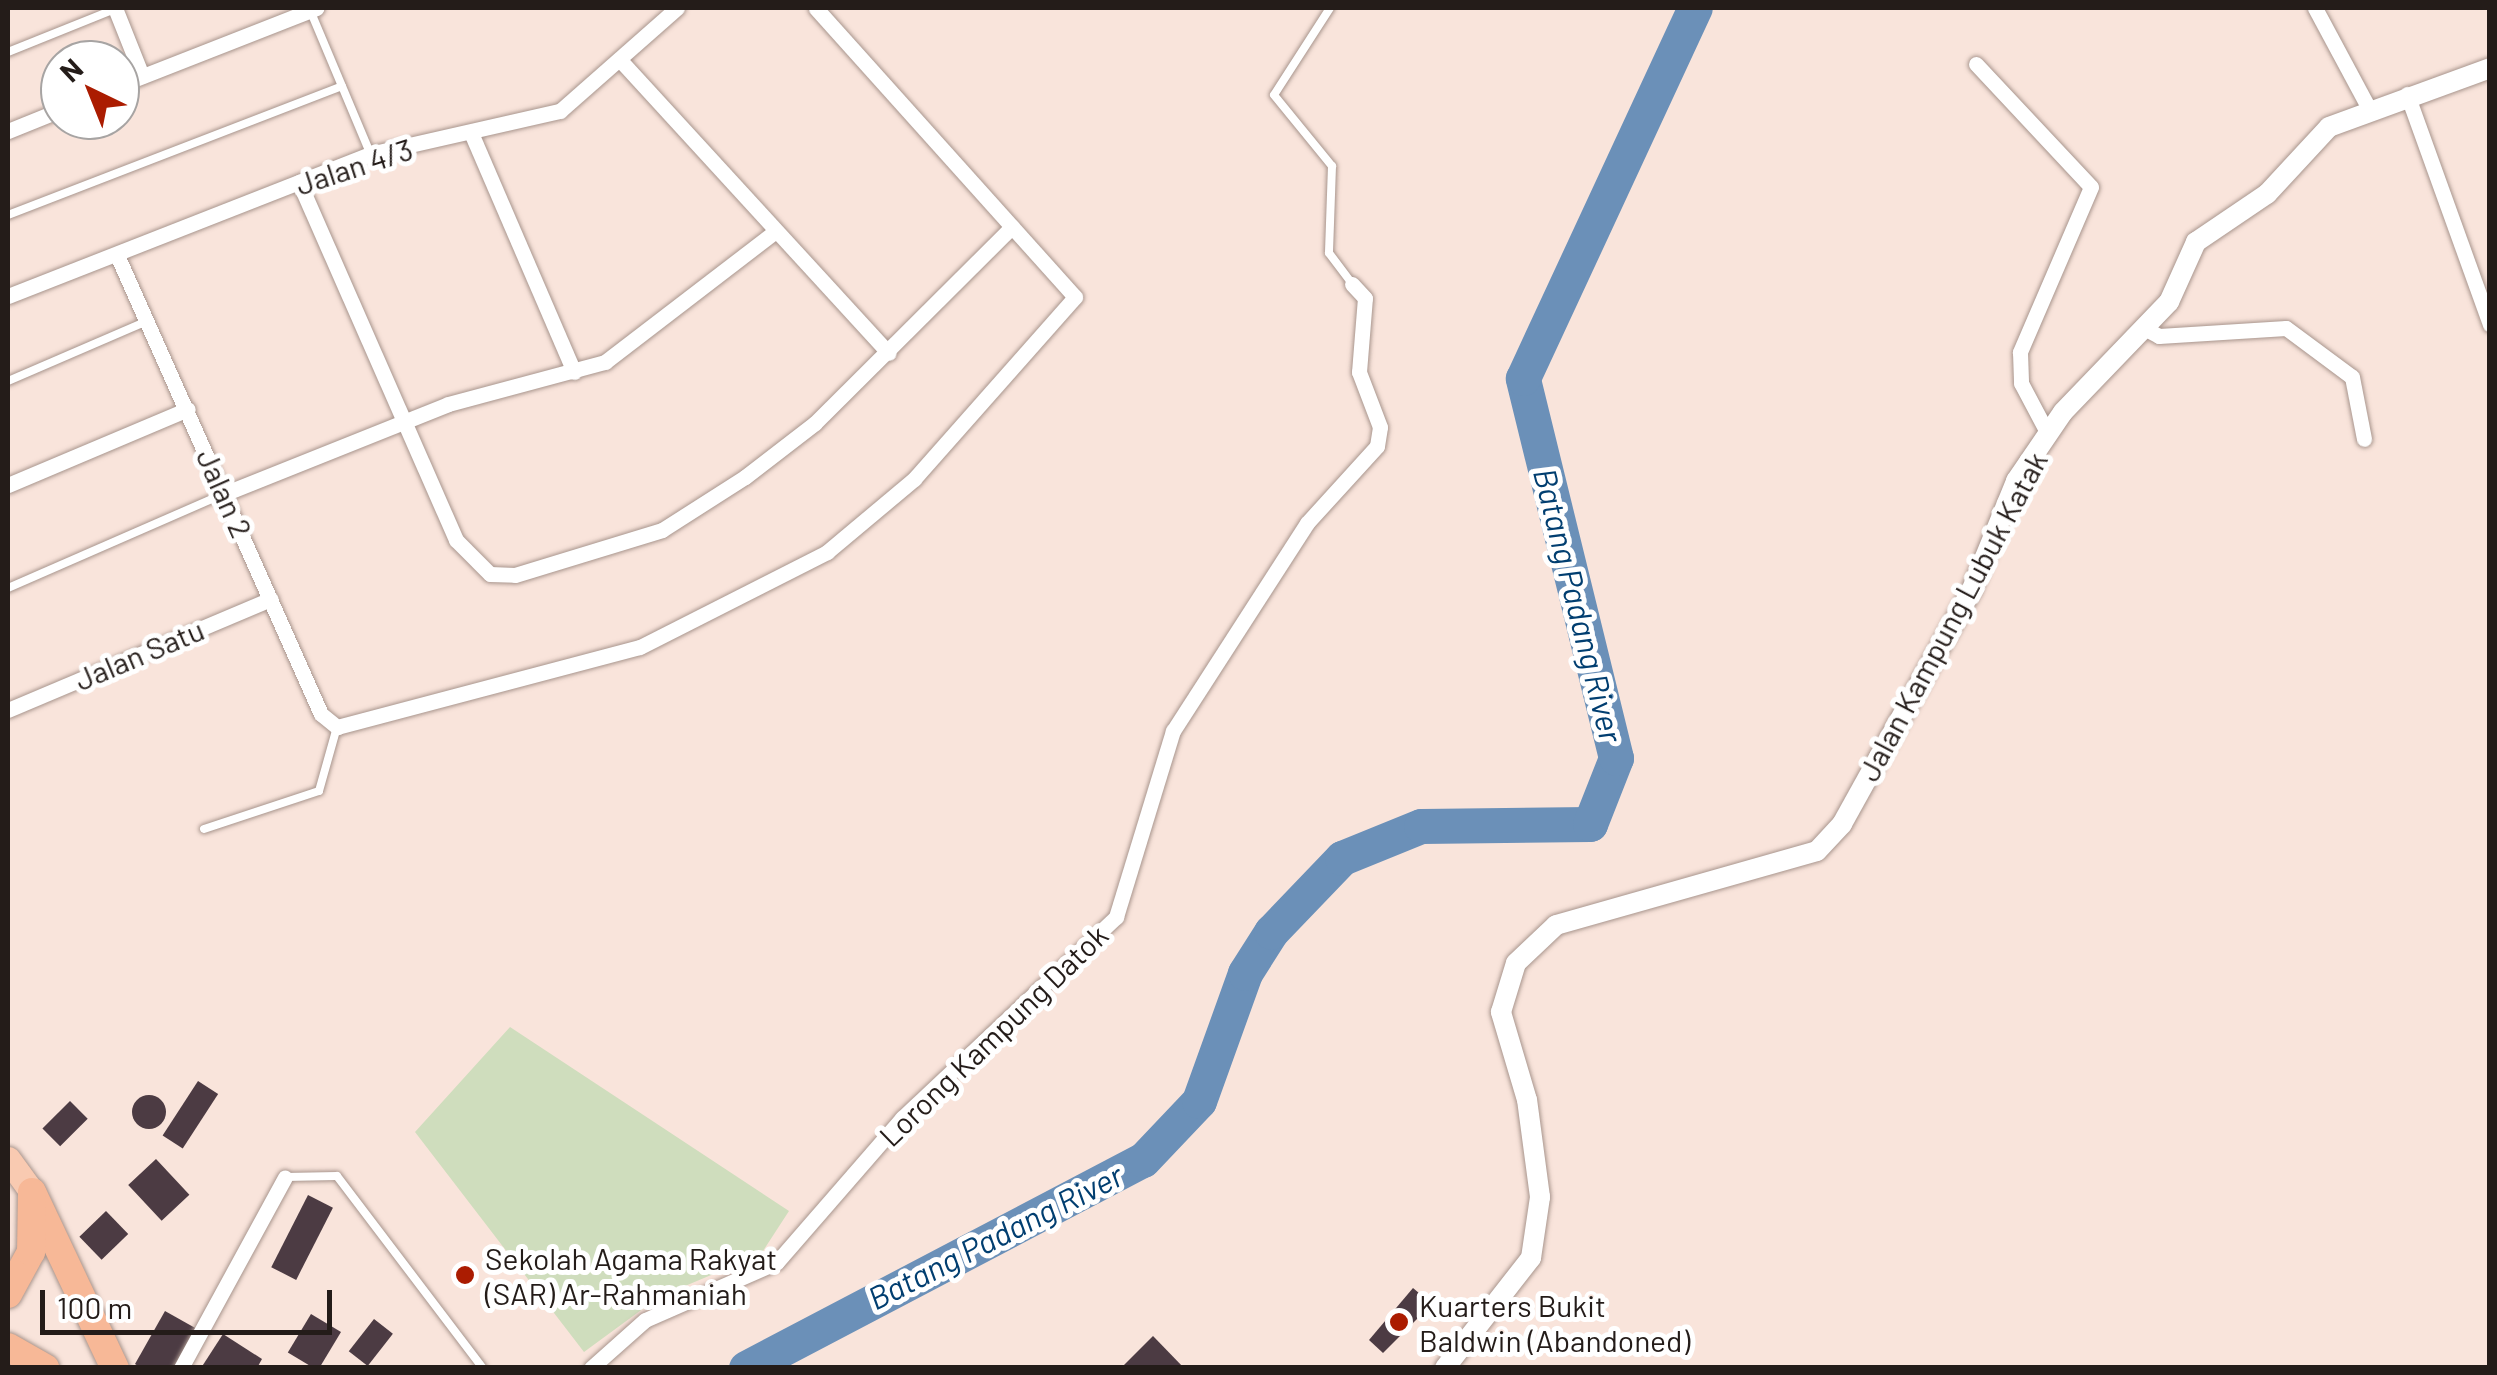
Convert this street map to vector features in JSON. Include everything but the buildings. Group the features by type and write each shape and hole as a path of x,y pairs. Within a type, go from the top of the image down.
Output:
{"highway":[{"path":"32,1192 80,1282 115,1368"},
{"path":"8,1294 31,1252 32,1192"},
{"path":"8,1347 44,1368"}],"main road":[{"path":"8,1159 32,1192"}],"street":[{"path":"116,8 142,76 313,9"},
{"name":"Jalan 4/3","path":"8,296 370,154 472,135 560,111 677,8"},
{"path":"337,728 640,647 827,552 914,479 1075,297 816,8"},
{"path":"2315,8 2368,107"},
{"path":"621,60 772,233 889,353"},
{"path":"1976,64 2091,188 2020,352 2020,383 2048,434"},
{"name":"Jalan Kampung Lubuk Katak","path":"1445,1368 1532,1258 1540,1197 1527,1100 1500,1012 1516,964 1556,925 1817,851 1842,824 2048,434 2142,327 2169,302 2196,242 2267,194 2328,127 2368,107 2490,68"},
{"path":"2407,94 2490,324"},
{"path":"8,131 40,118"},
{"path":"472,135 574,372"},
{"path":"299,182 471,562 515,574 662,530 816,423 1012,227"},
{"path":"226,493 405,421 605,362 694,300 772,233"},
{"name":"Jalan 2","path":"116,254 226,493 321,714 337,728"},
{"name":"Lorong Kampung Datok","path":"591,1368 645,1320 777,1262 902,1118 1116,917 1173,731 1307,523 1378,446 1380,427 1359,372 1365,298 1352,284"},
{"path":"2142,327 2159,336 2286,328 2352,377 2364,439"},
{"path":"8,485 188,409"},
{"name":"Jalan Satu","path":"8,710 272,598"},
{"path":"181,1368 285,1177"}],"lane":[{"path":"8,52 116,8"},
{"path":"1330,8 1274,95 1332,166 1328,252 1352,284"},
{"path":"313,9 370,154"},
{"path":"8,216 342,86"},
{"path":"8,381 147,321"},
{"path":"8,588 226,493"},
{"path":"204,829 319,791 337,728"},
{"path":"285,1177 336,1176 483,1368"}],"green space":[{"path":"510,1027 789,1211 761,1254 659,1297 584,1352 415,1132"}],"waterway":[{"name":"Batang Padang River","path":"746,1368 1143,1160 1199,1101 1245,973 1271,932 1342,858 1421,826 1590,824 1616,758 1523,378 1695,8"}],"place":[{"name":"Sekolah Agama Rakyat (SAR) Ar-Rahmaniah","path":"465,1275"},
{"name":"Kuarters Bukit Baldwin (Abandoned)","path":"1399,1322"}]}
